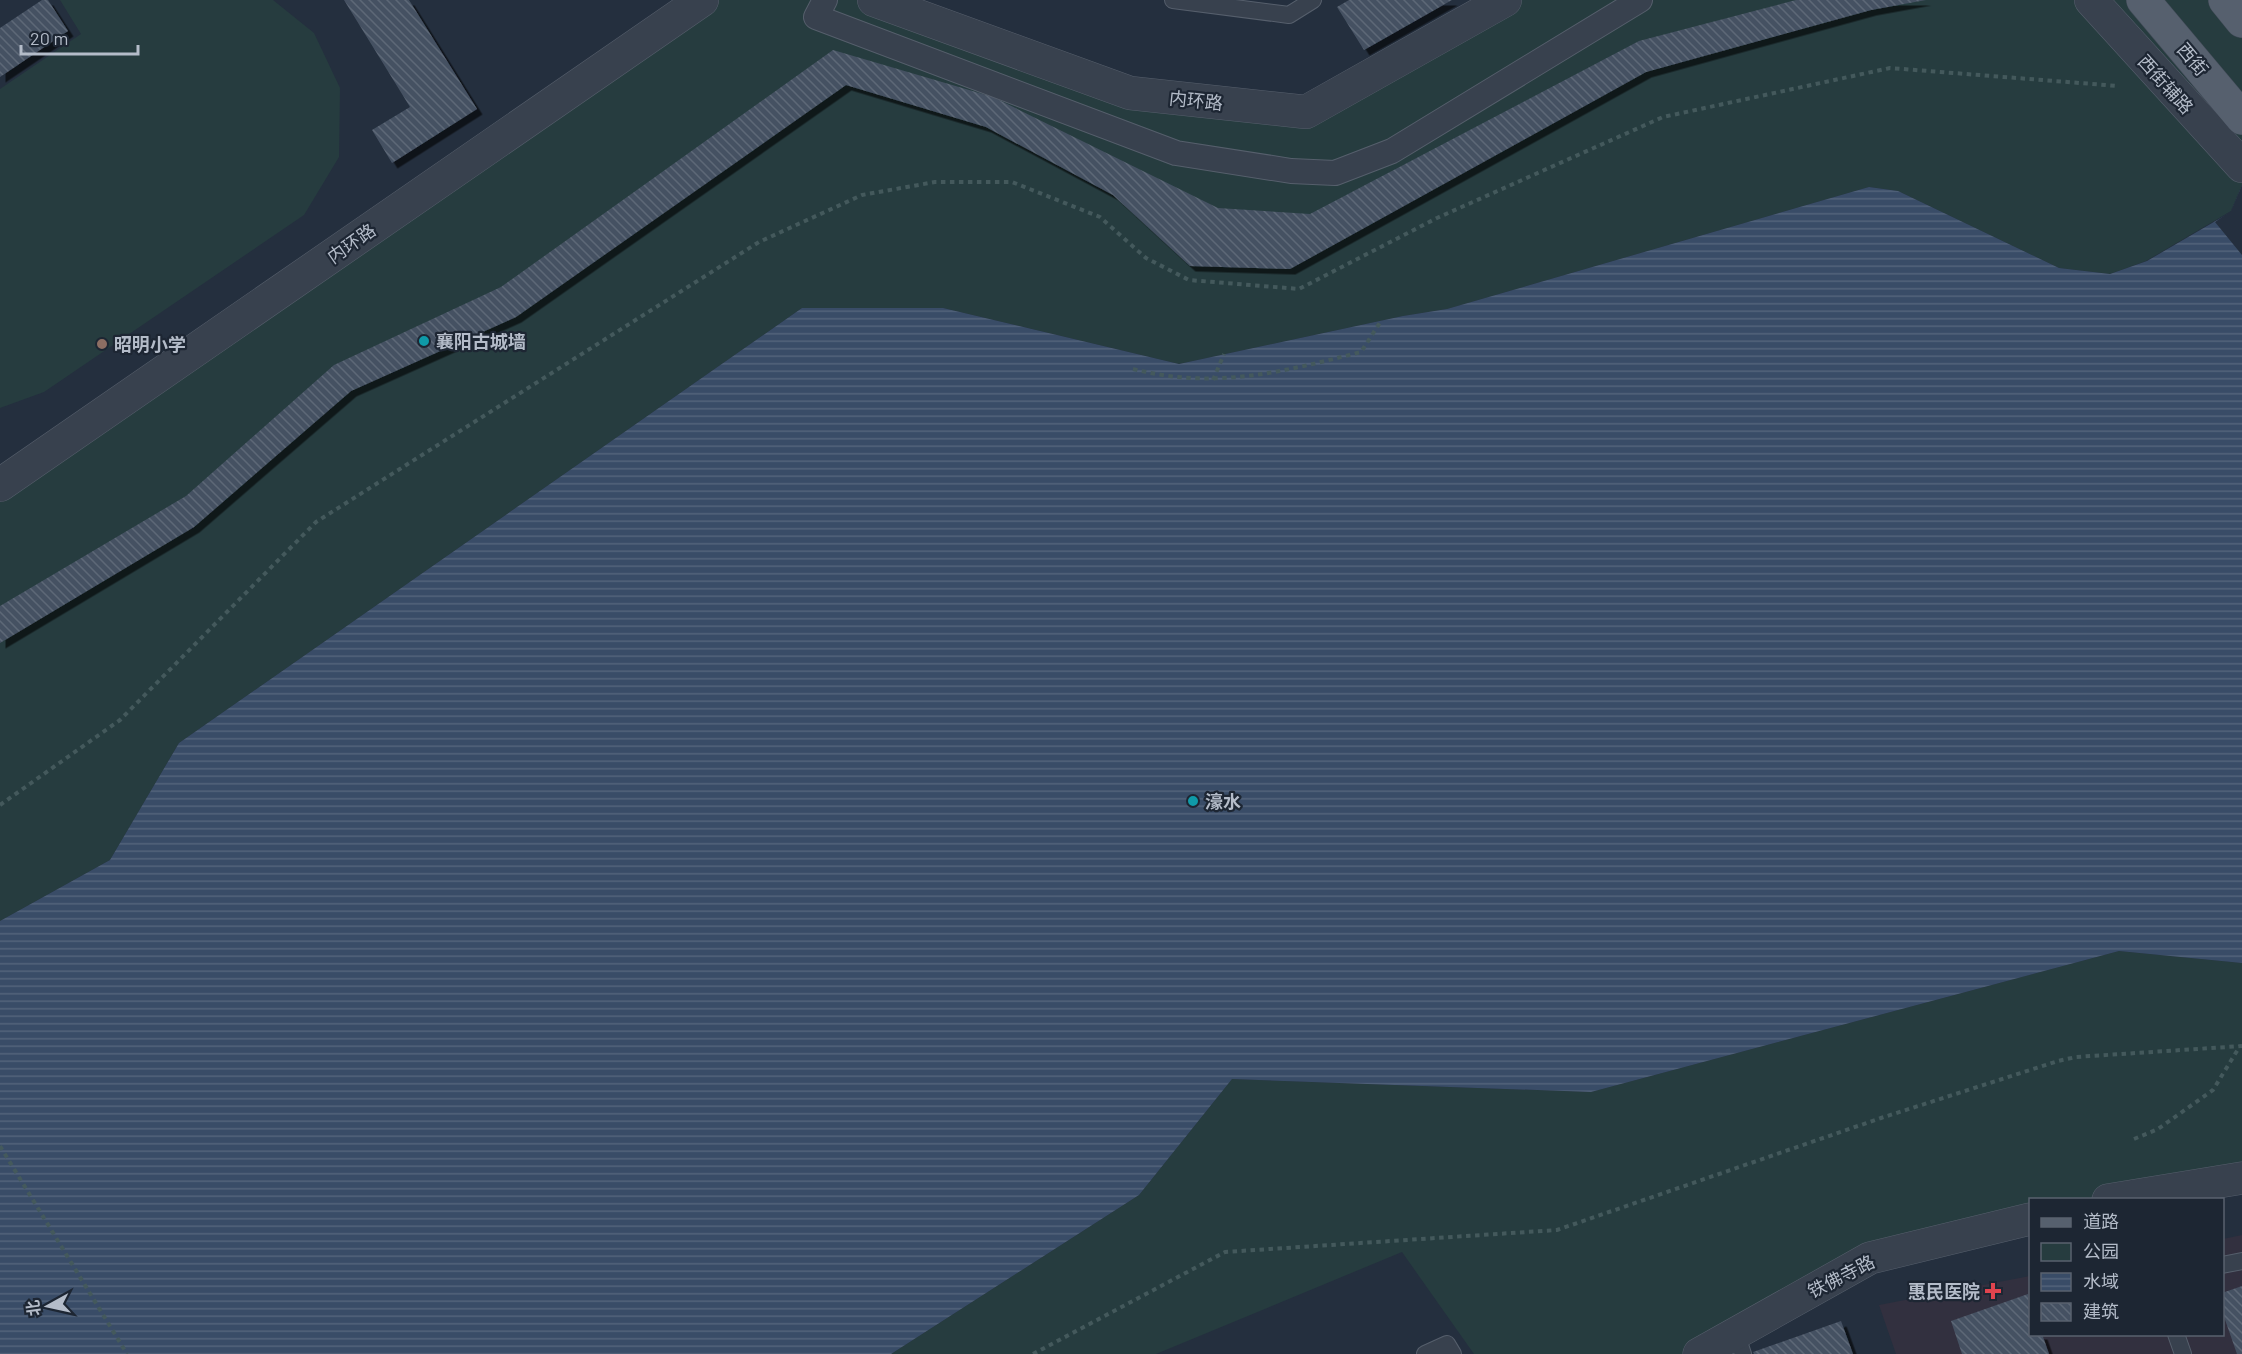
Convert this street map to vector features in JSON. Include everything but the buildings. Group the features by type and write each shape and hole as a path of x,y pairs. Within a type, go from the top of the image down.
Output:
{"main road":[{"name":"西街","path":"2143,0 2242,118"},
{"path":"2225,0 2242,21"}],"street":[{"name":"内环路","path":"0,485 702,0"},
{"path":"825,0 816,17 1176,153 1291,171 1335,173 1392,151 1640,0"},
{"name":"内环路","path":"874,0 1130,93 1306,112 1505,0"},
{"name":"西街辅路","path":"2091,0 2242,166"},
{"path":"2120,1198 2242,1178"},
{"name":"铁佛寺路","path":"1699,1354 1740,1344 1870,1258 2029,1219"}],"lane":[{"path":"1173,0 1246,5 1289,15 1313,0"},
{"path":"2224,1265 2242,1261"},
{"path":"2176,1336 2183,1354"},
{"path":"1425,1354 1447,1344 1453,1354"}],"path":[{"path":"0,805 120,720 316,522 759,242 862,195 935,182 1012,182 1100,217 1146,258 1189,280 1299,289 1437,218 1663,117 1890,68 2169,88"},
{"path":"1133,369 1161,376 1212,380 1297,368 1361,352 1381,321"},
{"path":"1212,380 1224,354"},
{"path":"2134,1139 2158,1130 2213,1090 2241,1046"},
{"path":"1034,1354 1225,1252 1557,1230 1870,1122 2058,1061 2076,1057 2241,1046"},
{"path":"0,1146 127,1354"}],"shaded area":[{"name":"惠民医院","path":"2242,1235 2242,1354 1896,1354 1879,1305 2029,1276 2029,1336 2224,1336 2224,1239"}],"green space":[{"path":"60,0 273,0 314,33 340,88 339,157 304,215 44,392 0,408 0,89 81,34"},
{"path":"702,0 874,0 1130,93 1306,112 1505,0 2242,0 2242,185 2231,211 2146,261 2110,274 2059,268 1898,191 1869,187 1447,309 1403,316 1179,364 943,308 802,308 179,743 110,860 0,921 0,485"},
{"path":"2119,951 2242,963 2242,1178 2114,1198 2029,1198 2029,1219 1870,1258 1699,1354 1474,1354 1402,1252 1156,1354 891,1354 1139,1195 1232,1079 1591,1092"}],"water":[{"name":"濠水","path":"2242,185 2242,963 2119,951 1591,1092 1232,1079 1139,1195 891,1354 0,1354 0,921 110,860 179,743 802,308 943,308 1179,364 1403,316 1447,309 1869,187 1898,191 2059,268 2110,274 2147,261 2231,212"}],"pier":[{"path":"2242,185 2242,255 2215,222 2231,211"}],"place":[{"name":"襄阳古城墙","path":"424,341"},
{"name":"昭明小学","path":"102,344"},
{"name":"濠水","path":"1193,801"},
{"name":"惠民医院","path":"1993,1291"}]}
